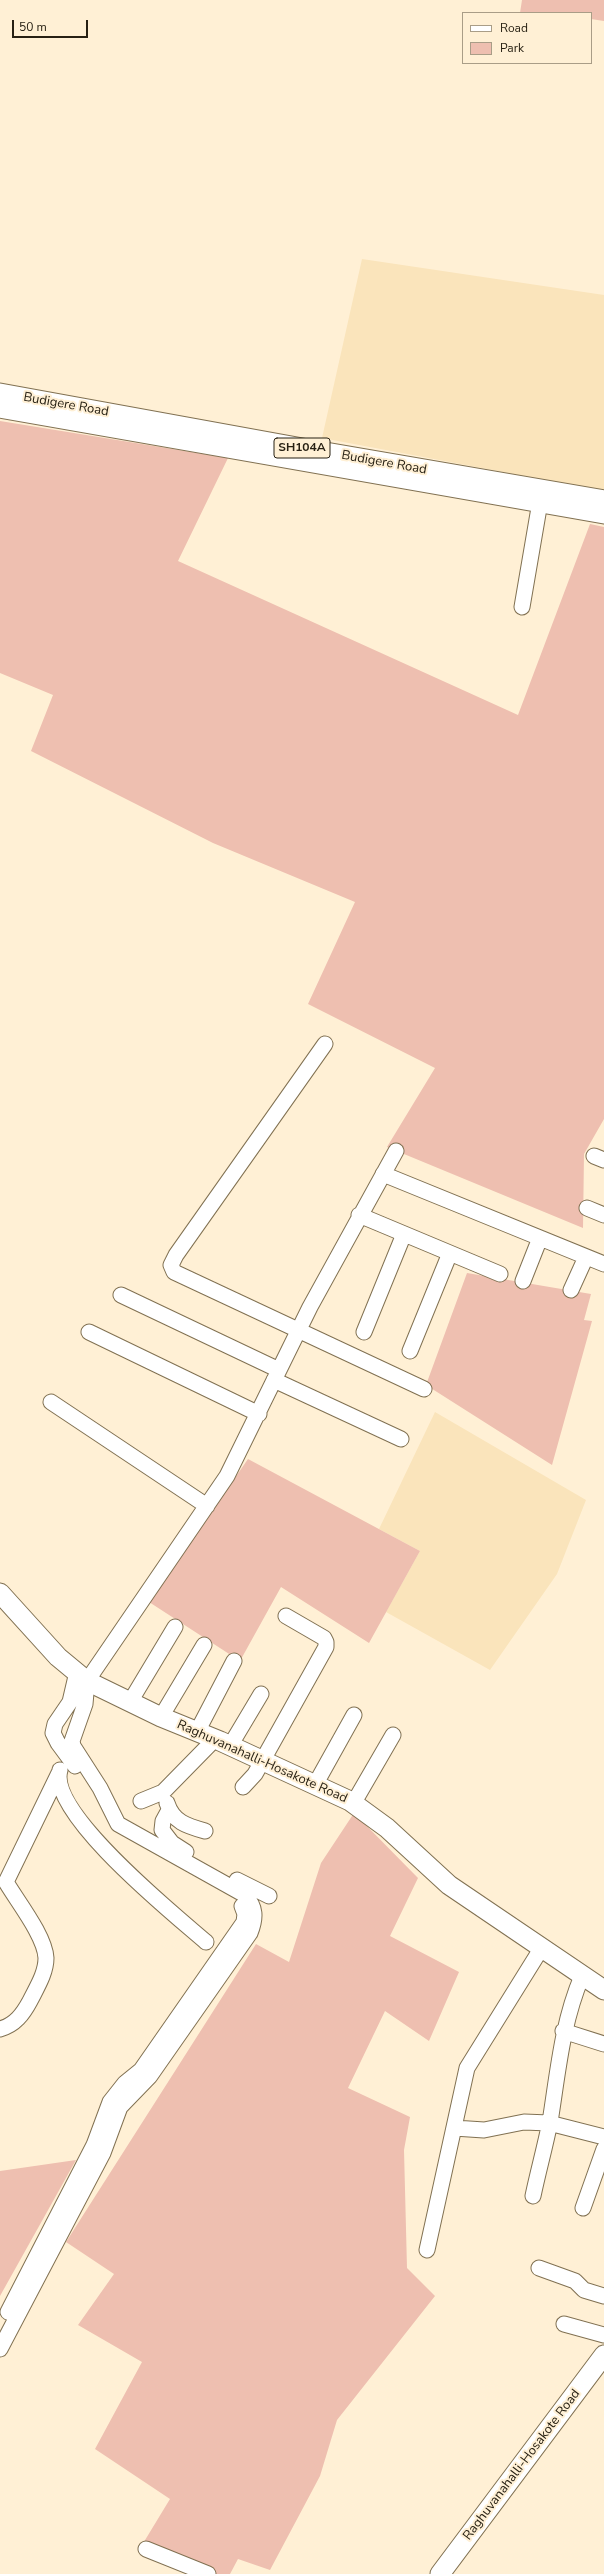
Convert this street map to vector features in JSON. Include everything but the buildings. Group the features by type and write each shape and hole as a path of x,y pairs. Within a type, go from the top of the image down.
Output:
{"main road":[{"name":"Budigere Road","path":"0,393 308,450 581,503 604,514"},
{"name":"Budigere Road","path":"0,408 312,464 540,502 581,503 604,500"},
{"name":"Raghuvanahalli-Hosakote Road","path":"0,1593 58,1657 82,1677 161,1717 263,1760 353,1804 387,1828 449,1885 541,1949 604,1990"},
{"name":"Raghuvanahalli-Hosakote Road","path":"444,2573 604,2356"}],"street":[{"path":"522,607 540,502"},
{"path":"325,1044 176,1255 171,1265 174,1272 424,1389"},
{"path":"0,2349 94,2145 110,2102 125,2083 146,2073 244,1922 249,1909 226,1894 109,1830 96,1800 71,1752 58,1743 53,1733 56,1724 70,1702 82,1677 207,1506 227,1476 259,1414 276,1375 359,1215 396,1151"},
{"path":"383,1174 604,1264"},
{"path":"587,1208 604,1215"},
{"path":"359,1215 500,1274"},
{"path":"364,1332 404,1234"},
{"path":"523,1281 540,1238"},
{"path":"410,1351 450,1253"},
{"path":"571,1290 586,1257"},
{"path":"121,1295 401,1438"},
{"path":"88,1332 259,1414"},
{"path":"51,1402 207,1506"},
{"path":"243,1787 255,1774 326,1644 324,1638 286,1616"},
{"path":"130,1702 175,1627"},
{"path":"161,1717 204,1645"},
{"path":"197,1732 234,1660"},
{"path":"0,2029 15,2022 28,2005 45,1967 46,1957 42,1942 6,1882 59,1773 71,1752 72,1741 85,1704 82,1677"},
{"path":"141,1801 163,1792 223,1742 261,1694"},
{"path":"315,1785 354,1715"},
{"path":"353,1804 393,1735"},
{"path":"59,1773 66,1800 99,1845 206,1942"},
{"path":"163,1792 169,1810 182,1825 205,1831"},
{"path":"169,1810 163,1821 162,1830 172,1843 268,1896"},
{"path":"427,2250 467,2068 541,1949"},
{"path":"533,2196 549,2123 563,2031 570,2005 582,1976"},
{"path":"563,2031 604,2044"},
{"path":"454,2128 484,2130 524,2122 549,2123 604,2137"},
{"path":"583,2208 604,2149"},
{"path":"0,2327 42,2257"},
{"path":"540,2268 575,2281 584,2290 604,2296 604,2304"},
{"path":"564,2324 604,2335"},
{"path":"146,2549 208,2574"}],"shaded area":[{"path":"362,259 604,295 604,491 322,438"},
{"path":"435,1412 586,1500 557,1574 490,1670 386,1612 420,1551 379,1529"}],"green space":[{"path":"522,0 604,0 604,21 592,19 592,12 520,12"},
{"path":"0,421 228,458 178,561 518,715 590,524 604,527 604,1119 584,1154 583,1228 387,1147 435,1068 308,1004 355,902 213,843 31,751 53,695 0,673"},
{"path":"467,1273 591,1294 584,1320 592,1321 552,1465 426,1385"},
{"path":"248,1459 420,1551 369,1643 281,1587 240,1661 149,1602"},
{"path":"354,1813 418,1878 390,1936 459,1972 429,2041 385,2011 348,2088 410,2117 404,2150 407,2268 435,2296 337,2420 320,2476 270,2570 238,2559 230,2574 193,2574 139,2550 170,2499 95,2449 142,2362 78,2325 114,2274 66,2242 256,1944 289,1962 321,1863"},
{"path":"76,2160 0,2296 0,2171"}]}
